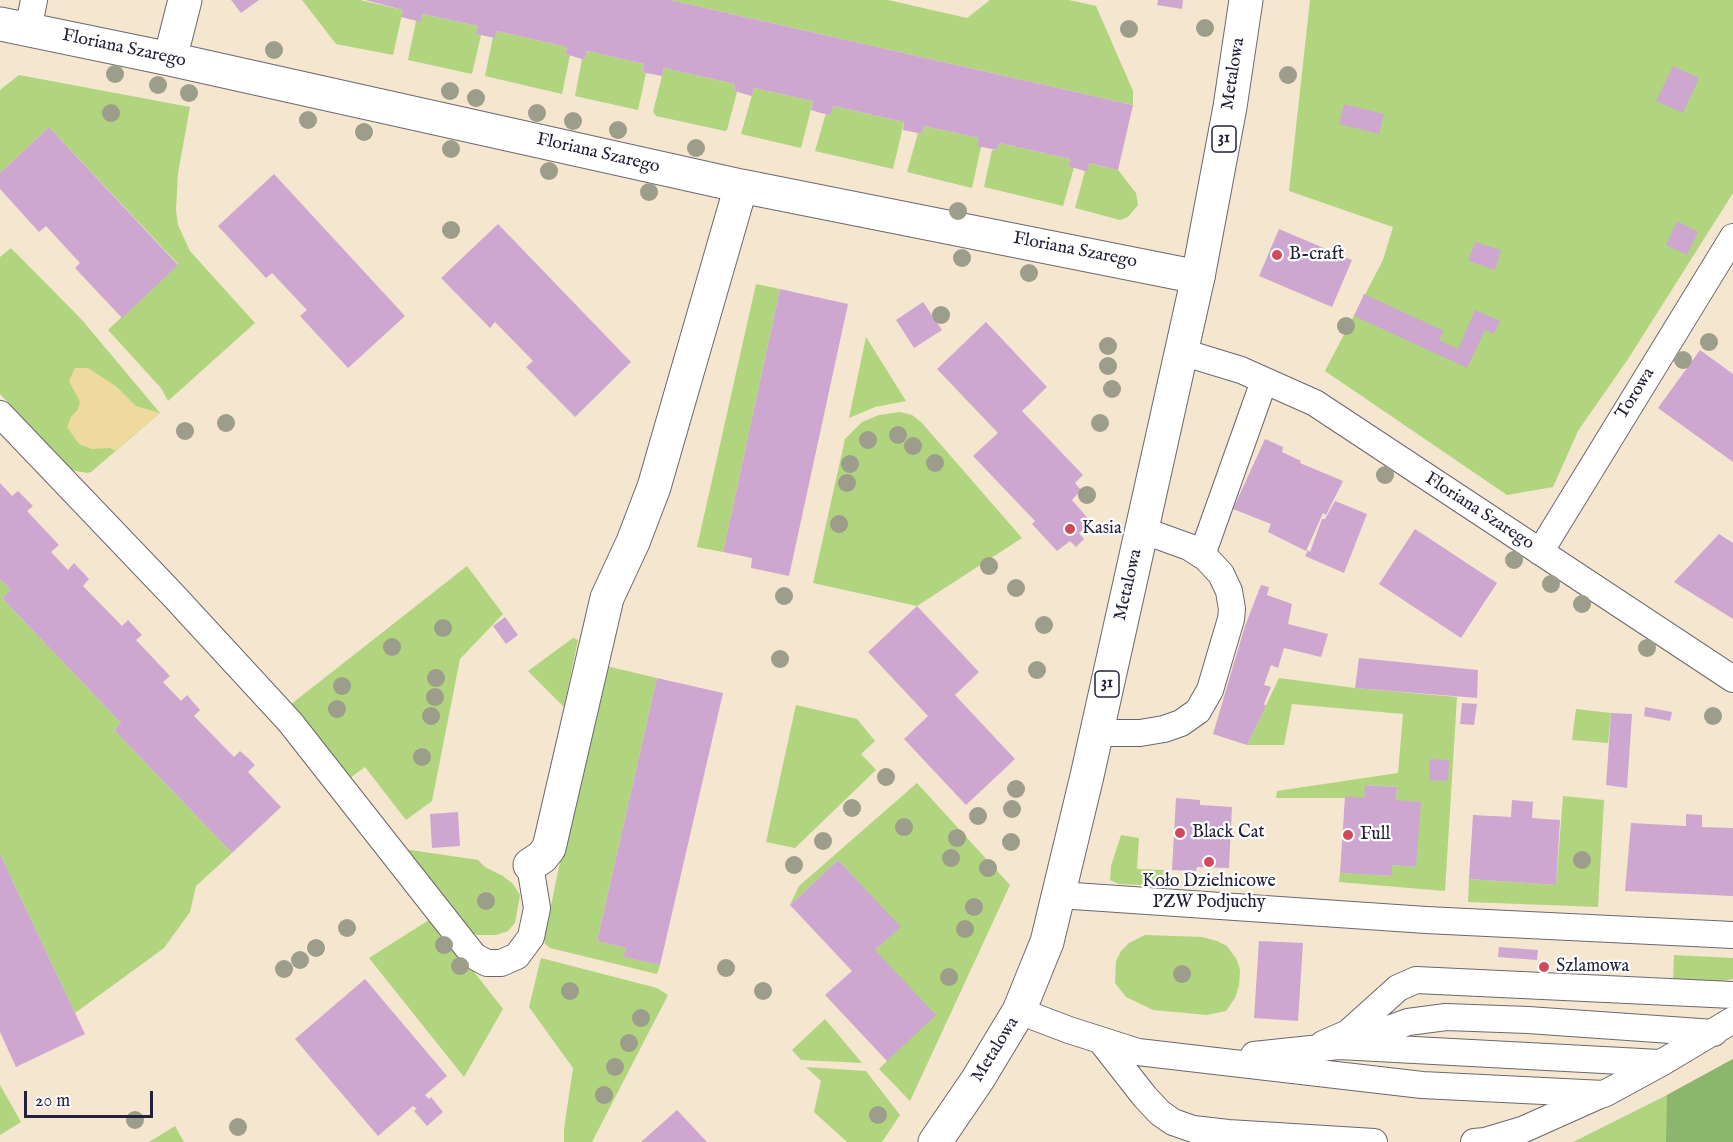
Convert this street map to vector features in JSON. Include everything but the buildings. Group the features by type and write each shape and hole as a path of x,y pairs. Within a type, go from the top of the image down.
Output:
{"street":[{"path":"170,59 184,0"},
{"name":"Metalowa","path":"935,1142 1020,1011 1047,942 1198,278 1230,107 1246,0"},
{"name":"Floriana Szarego","path":"21,18 170,59 741,186 1198,278"},
{"path":"530,865 542,857 549,848 607,598 633,542 654,487 741,186"}],"lane":[{"name":"Torowa","path":"1540,552 1733,237"},
{"name":"Floriana Szarego","path":"1182,352 1241,370 1315,403 1733,679"},
{"path":"1202,555 1264,381"},
{"path":"0,414 172,594 290,722 474,956 487,963 501,963 517,956 531,937 537,909 530,865"},
{"path":"1095,734 1140,733 1164,729 1181,723 1198,711 1205,701 1231,619 1232,609 1226,582 1202,555 1182,544 1142,530"},
{"path":"1059,895 1435,921 1733,935"},
{"path":"1310,1049 1348,1033 1398,988 1416,980 1733,995"},
{"path":"1020,1011 1138,1052 1422,1085 1604,1094"},
{"path":"1339,1046 1408,1022 1446,1017 1723,1026"},
{"path":"1474,1142 1522,1130 1604,1094 1723,1026"},
{"path":"1101,1041 1144,1097 1173,1122 1193,1129 1228,1133 1374,1142"},
{"path":"1202,1060 1339,1046 1661,1063"}],"green space":[{"path":"302,0 360,0 403,10 393,55 336,44"},
{"path":"670,0 888,0 967,18 990,0 1069,0 1096,6 1133,91 1133,105"},
{"path":"1310,0 1733,0 1733,193 1630,356 1578,431 1553,487 1507,495 1325,371 1383,260 1393,227 1289,191"},
{"path":"422,14 478,26 476,34 481,35 472,74 408,60 416,21 421,21"},
{"path":"497,31 567,47 565,54 570,55 562,94 485,76 493,37 495,38"},
{"path":"587,51 644,64 642,71 646,73 638,110 575,96 582,59 585,59"},
{"path":"664,68 735,84 734,91 737,92 727,130 656,116 653,112"},
{"path":"19,75 190,107 178,173 176,210 178,225 190,251 255,323 168,401 161,388 108,330 178,264 49,127 0,173 0,90"},
{"path":"754,88 813,101 801,148 741,134"},
{"path":"833,106 904,122 893,169 815,151 826,113 831,114"},
{"path":"924,126 979,138 981,147 972,188 907,172 918,133 922,134"},
{"path":"999,143 1070,159 1068,166 1074,167 1063,206 984,187 992,150 997,150"},
{"path":"1089,163 1118,170 1136,193 1138,205 1128,217 1120,220 1075,208"},
{"path":"11,248 82,320 160,413 91,472 71,470 0,394 0,257"},
{"path":"756,284 780,289 723,552 697,547"},
{"path":"866,337 906,401 875,407 849,418"},
{"path":"900,412 912,415 922,423 1022,538 917,606 813,583 845,439 862,422 879,415"},
{"path":"467,566 503,614 460,659 432,801 406,820 365,767 350,778 290,705"},
{"path":"0,579 11,590 2,598 121,723 114,730 232,853 196,886 190,912 164,948 75,1013 0,854"},
{"path":"573,638 578,640 564,707 528,671"},
{"path":"606,666 657,678 597,941 626,948 624,957 660,965 657,974 550,948 545,944 544,939 565,838"},
{"path":"1279,678 1355,688 1457,697 1445,891 1339,882 1340,873 1392,876 1392,865 1416,867 1396,800 1397,787 1366,785 1364,798 1276,798 1277,791 1398,773 1403,714 1292,704 1284,745 1247,745"},
{"path":"796,705 857,719 875,741 861,754 876,770 795,848 766,842"},
{"path":"1576,709 1611,713 1608,743 1572,740"},
{"path":"917,783 1010,885 910,1101 879,1069 887,1061 875,950 900,927 838,860 790,905 799,886"},
{"path":"1563,796 1604,800 1598,907 1468,902 1469,879 1556,885"},
{"path":"1121,835 1139,838 1137,869 1164,870 1163,886 1119,884 1110,880 1111,866"},
{"path":"404,849 478,860 485,867 503,876 513,884 520,895 515,923 508,931 496,935 477,935 469,931"},
{"path":"432,918 503,1009 464,1077 369,958"},
{"path":"1145,935 1202,937 1227,946 1237,960 1240,970 1239,986 1235,998 1226,1011 1207,1015 1153,1010 1126,997 1115,983 1116,961 1121,951 1129,943"},
{"path":"1674,955 1733,958 1733,979 1673,981"},
{"path":"541,958 657,988 668,995 592,1142 564,1142 573,1068 529,1007"},
{"path":"825,1019 862,1063 801,1060 792,1050"},
{"path":"1733,1059 1733,1142 1573,1142 1667,1095"},
{"path":"1733,1059 1733,1142 1666,1142 1667,1095"},
{"path":"806,1067 866,1071 900,1115 882,1142 847,1142 814,1112 821,1081"},
{"path":"0,1085 21,1122 0,1135"},
{"path":"175,1126 184,1142 149,1142"}],"sand":[{"path":"75,368 88,368 117,387 136,406 160,413 115,451 110,448 92,449 79,444 67,427 80,402 69,381"}],"place":[{"name":"B-craft","path":"1277,255"},
{"name":"Kasia","path":"1070,529"},
{"name":"Black Cat","path":"1180,833"},
{"name":"Full","path":"1348,835"},
{"name":"Koło Dzielnicowe PZW Podjuchy","path":"1209,862"},
{"name":"Szlamowa","path":"1544,967"}]}
